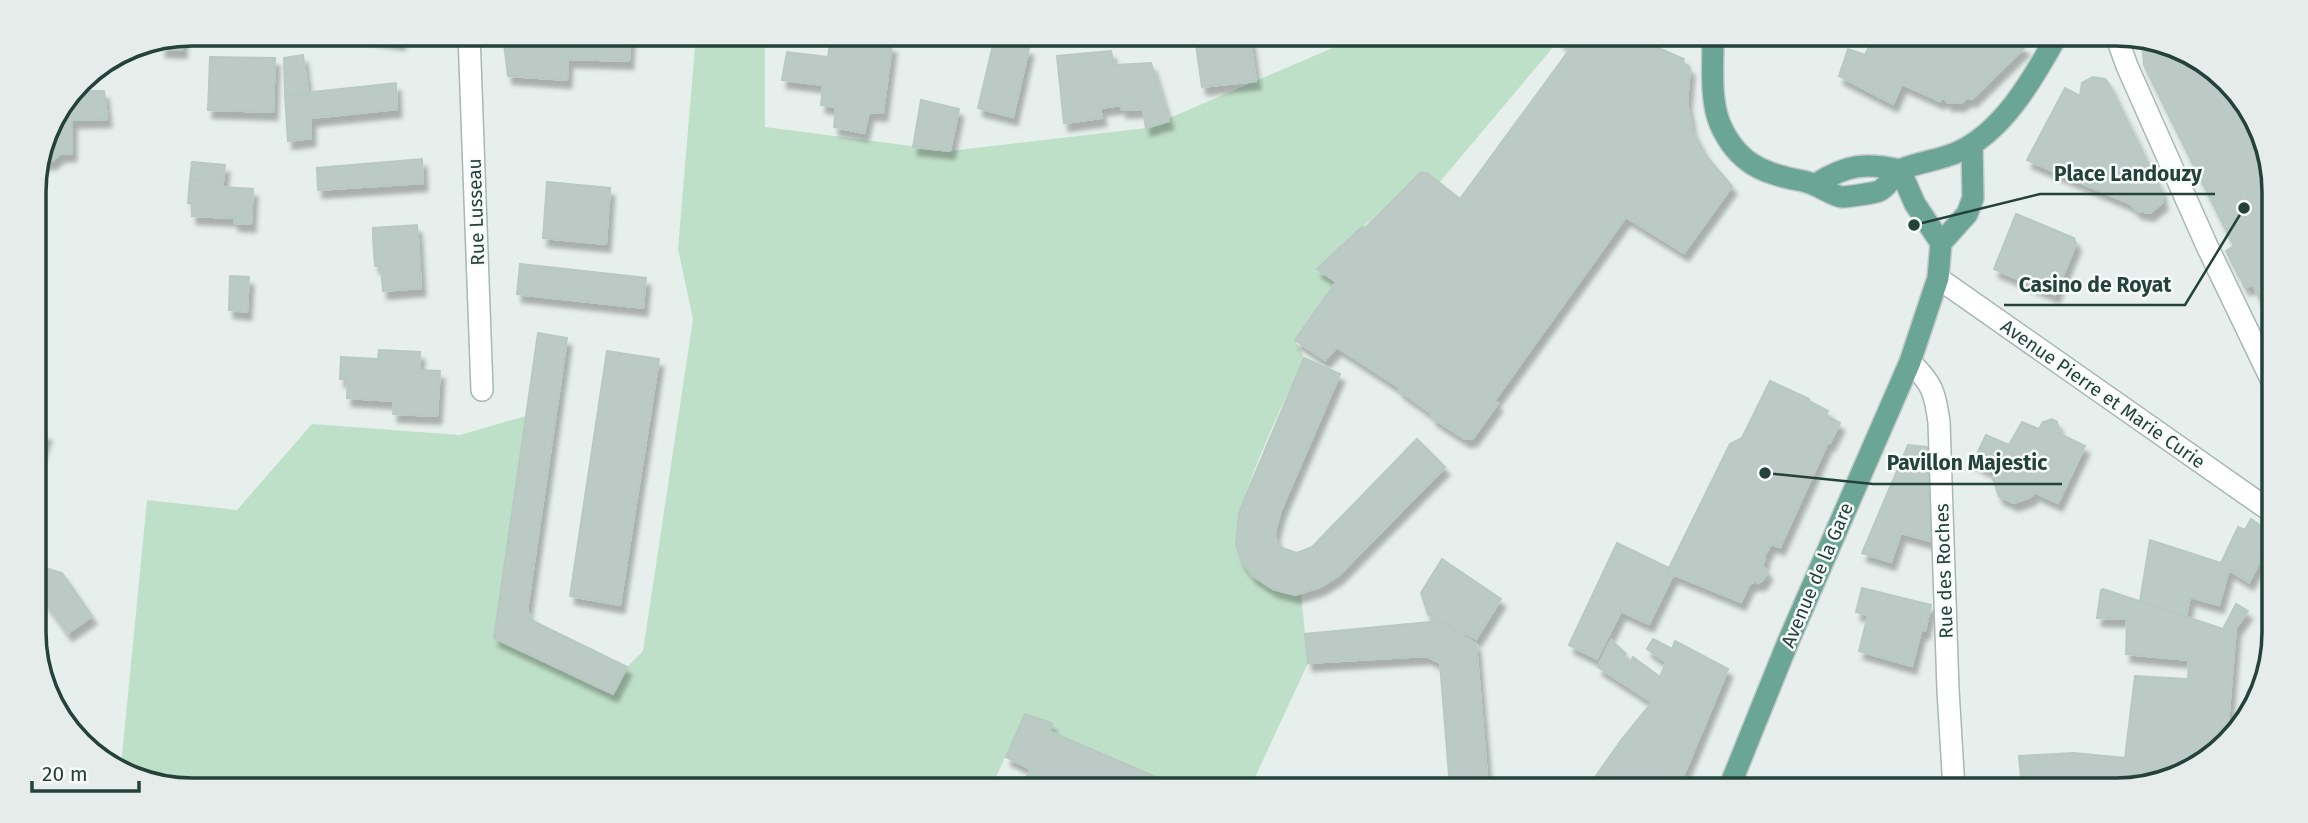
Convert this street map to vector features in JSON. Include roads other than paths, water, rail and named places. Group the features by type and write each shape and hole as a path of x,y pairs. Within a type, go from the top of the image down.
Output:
{"main road":[{"path":"1711,46 1719,121 1730,144 1742,158 1777,177 1816,184 1842,197 1879,191 1899,170 1972,145 2001,119 2029,84 2051,46"},
{"path":"1899,170 1915,204 1941,243 1967,214 1973,198 1972,145"},
{"name":"Avenue de la Gare","path":"1733,777 1788,642 1910,362 1938,278 1941,243"}],"street":[{"name":"Rue Lusseau","path":"469,46 482,390"},
{"path":"2120,46 2207,246 2262,362"},
{"name":"Avenue Pierre et Marie Curie","path":"1938,278 2262,505"},
{"name":"Rue des Roches","path":"1910,362 1928,380 1936,396 1939,422 1953,777"}],"place":[{"name":"Casino de Royat","path":"2244,208"},
{"name":"Place Landouzy","path":"1914,225"},
{"name":"Pavillon Majestic","path":"1765,473"}]}
